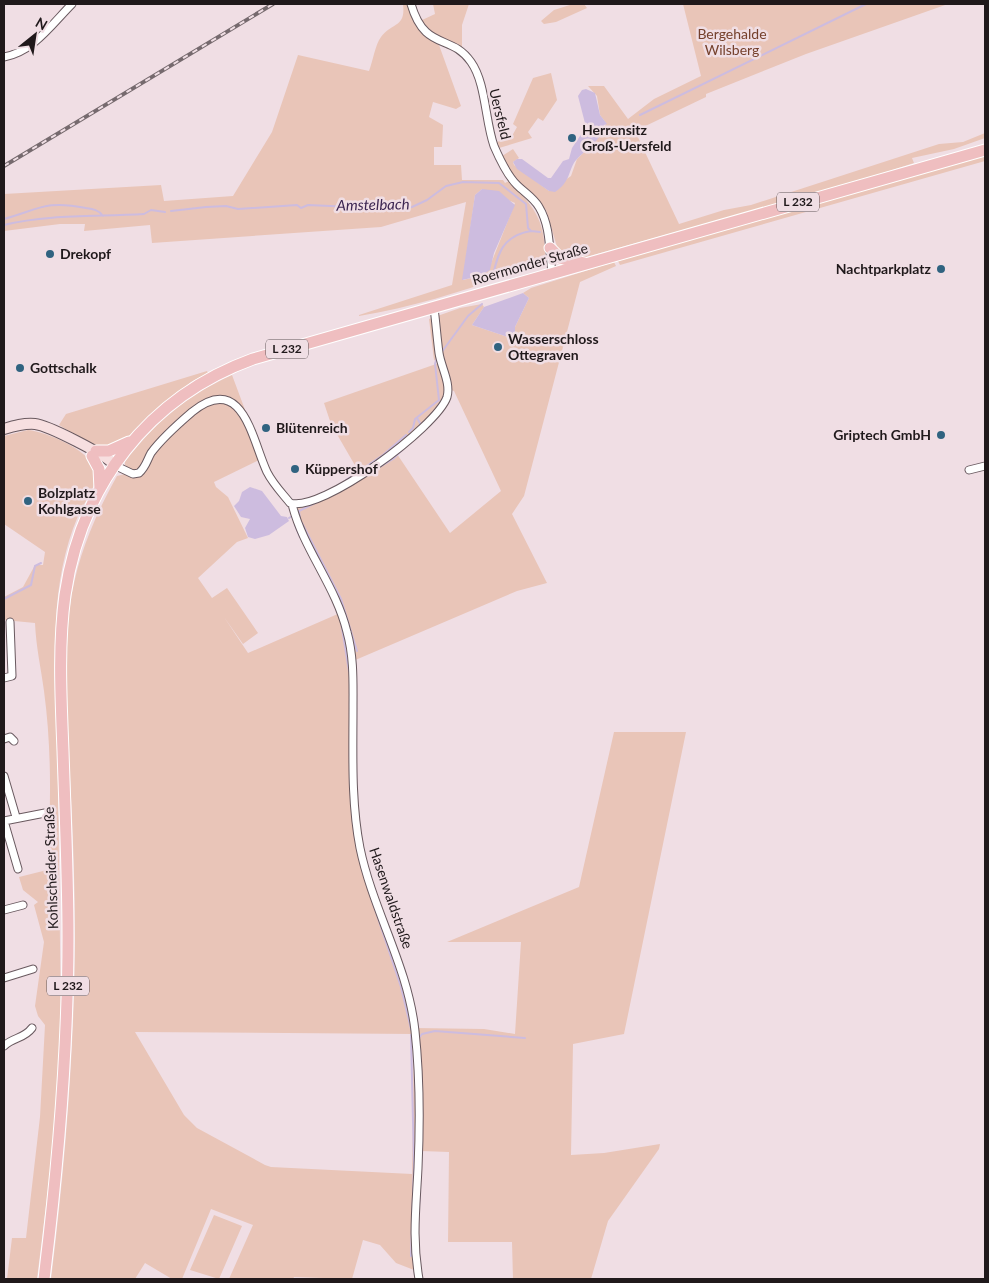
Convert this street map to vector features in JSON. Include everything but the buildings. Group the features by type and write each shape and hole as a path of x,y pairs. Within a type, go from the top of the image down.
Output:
{"main road":[{"name":"Roermonder Straße","path":"114,465 133,440 158,414 209,378 240,364 346,331 434,308 985,150"},
{"path":"550,248 566,260 588,263"},
{"path":"4,429 22,424 42,425 94,453 110,459 114,465"},
{"path":"94,453 116,449 133,440"},
{"path":"94,453 99,469 100,489"},
{"name":"Kohlscheider Straße","path":"44,1279 55,1192 67,1031 68,936 61,675 63,620 67,588 75,552 100,489 114,465"}],"street":[{"path":"4,57 14,55 30,47 72,4"},
{"name":"Uersfeld","path":"411,4 419,26 425,33 461,52 473,64 480,85 487,126 496,151 511,178 539,207 547,227 552,274"},
{"path":"114,465 133,474 140,473 152,453 171,431 200,407 219,400 234,404 243,412 268,474 292,504 316,499 348,483 384,460 440,411 448,390 439,354 434,308"},
{"path":"969,470 985,466"},
{"name":"Hasenwaldstraße","path":"292,504 299,526 340,606 348,633 353,667 355,802 360,848 373,891 406,980 412,1007 416,1037 418,1111 418,1166 413,1236 419,1279"},
{"path":"4,678 12,676 10,622"},
{"path":"4,740 10,737 14,741"},
{"path":"4,776 16,818"},
{"path":"18,869 4,821 50,812"},
{"path":"4,910 18,904"},
{"path":"4,978 33,969"},
{"path":"4,1046 10,1041 26,1036 32,1028"}],"green space":[{"path":"403,4 414,4 420,21 435,14 433,4 469,4 462,25 462,48 443,39 439,45 461,106 456,109 433,102 429,117 443,125 442,147 434,147 434,165 461,165 462,180 503,180 505,183 509,181 527,201 540,222 545,246 544,263 429,300 359,316 452,285 466,202 381,227 152,243 150,225 84,231 85,224 60,224 4,231 4,194 161,185 164,201 233,196 272,132 298,55 369,71 379,40 385,32 400,21","holes":["482,189 515,203 490,266 480,276 463,280 475,195"]},
{"path":"573,4 584,4 587,8 556,22 544,24 541,21 554,10"},
{"name":"Bergehalde Wilsberg","path":"683,4 948,4 806,54 706,94 706,97 635,131 679,224 724,210 751,205 939,144 963,142 985,133 985,138 954,149 912,158 914,163 855,182 586,257 569,258 558,250 546,210 512,175 502,156 513,149 519,158 513,162 514,165 549,191 571,176 577,159 602,134 606,123 600,115 597,96 588,86 604,86 628,119 654,99 701,76"},
{"path":"551,73 557,100 543,121 538,118 528,132 532,138 499,148 497,142 512,136 517,127 513,124 533,78"},
{"path":"985,154 985,161 620,265 618,261"},
{"path":"614,262 616,266 580,282 524,496 512,514 547,583 517,591 353,661 355,801 361,848 375,895 399,961 414,1028 484,1029 515,1034 521,942 447,942 579,887 614,732 686,732 624,1034 573,1044 571,1155 604,1153 660,1144 659,1149 608,1221 591,1279 513,1279 512,1242 448,1242 449,1152 421,1151 414,1270 396,1263 380,1245 363,1240 352,1279 294,1277 293,1279 229,1279 253,1225 211,1209 182,1279 172,1279 145,1263 135,1279 51,1279 61,1195 68,1110 74,984 74,860 66,692 66,649 70,606 81,555 101,507 117,476 137,471 131,471 125,465 125,462 148,435 186,401 232,375 263,458 214,482 216,487 228,497 248,538 237,542 198,578 212,598 227,588 258,633 243,644 224,617 248,653 340,613 293,509 332,496 397,454 450,533 501,491 454,391 451,390 450,374 443,376 444,395 439,406 430,417 408,439 360,474 331,424 324,403 439,363 434,360 429,319 460,308 482,304 484,307 472,325 511,338 515,335 515,327 529,298 523,293 531,288","holes":["135,1032 414,1034 412,1174 271,1167 265,1165 197,1128 184,1115"]},
{"path":"207,371 208,373 191,382 122,442 102,447 91,445 59,425 66,414"},
{"path":"28,430 46,434 77,449 91,463 96,476 93,487 73,528 65,554 58,593 56,620 61,1025 52,1157 37,1279 7,1279 12,1238 26,1238 40,1117 45,1025 38,1016 35,1006 44,942 34,905 38,902 23,890 19,877 47,870 50,780 47,713 35,623 4,620 4,597 23,587 35,565 43,565 45,552 4,524 4,436"},
{"path":"214,1215 242,1226 219,1279 190,1270"}],"shaded area":[{"path":"586,89 595,93 600,115 607,124 604,125 597,140 574,163 567,179 560,188 555,192 549,191 517,169 513,162 517,159 522,159 548,178 551,178 563,161 569,159 572,148 586,127 578,96 582,90"},
{"path":"482,189 499,191 515,205 494,253 490,270 480,276 462,280 475,195"},
{"path":"523,293 529,298 515,327 515,336 511,338 472,325 484,307"},
{"path":"250,487 262,491 281,516 287,517 289,521 269,535 255,539 248,537 245,528 250,519 241,517 234,506 239,501 242,492"}],"waterway":[{"name":"Amstelbach","path":"640,115 866,4"},
{"name":"Amstelbach","path":"171,211 226,206 238,209 297,205 301,208 308,205 378,210 412,207 427,200 446,186 463,182 499,183 526,204 528,228 531,231 540,232"},
{"path":"4,219 52,205 93,209 100,212 103,216"},
{"name":"Amstelbach","path":"4,225 56,217 144,214 151,210 165,212"},
{"path":"492,279 499,254 507,242 521,233 531,231"},
{"path":"441,353 468,316 482,304"},
{"path":"409,432 413,428 415,419 439,400 435,364 437,357"},
{"path":"417,418 421,425"},
{"path":"346,480 383,455 406,435"},
{"path":"368,474 393,459 403,449"},
{"path":"299,511 347,487"},
{"path":"299,511 300,519"},
{"path":"302,523 341,599 357,651"},
{"path":"295,525 300,537"},
{"path":"4,599 31,585 35,566 41,563"},
{"path":"341,622 349,671"},
{"path":"371,897 401,987 411,1029"},
{"path":"419,1038 422,1034 435,1031 525,1038"},
{"path":"411,1035 414,1165 411,1256"},
{"path":"419,1205 420,1192"}],"railway":[{"path":"4,166 273,4"}],"place":[{"name":"Herrensitz Groß-Uersfeld","path":"572,138"},
{"name":"Drekopf","path":"50,254"},
{"name":"Nachtparkplatz","path":"941,269"},
{"name":"Wasserschloss Ottegraven","path":"498,347"},
{"name":"Gottschalk","path":"20,368"},
{"name":"Blütenreich","path":"266,428"},
{"name":"Griptech GmbH","path":"941,435"},
{"name":"Küppershof","path":"295,469"},
{"name":"Bolzplatz Kohlgasse","path":"28,501"}]}
